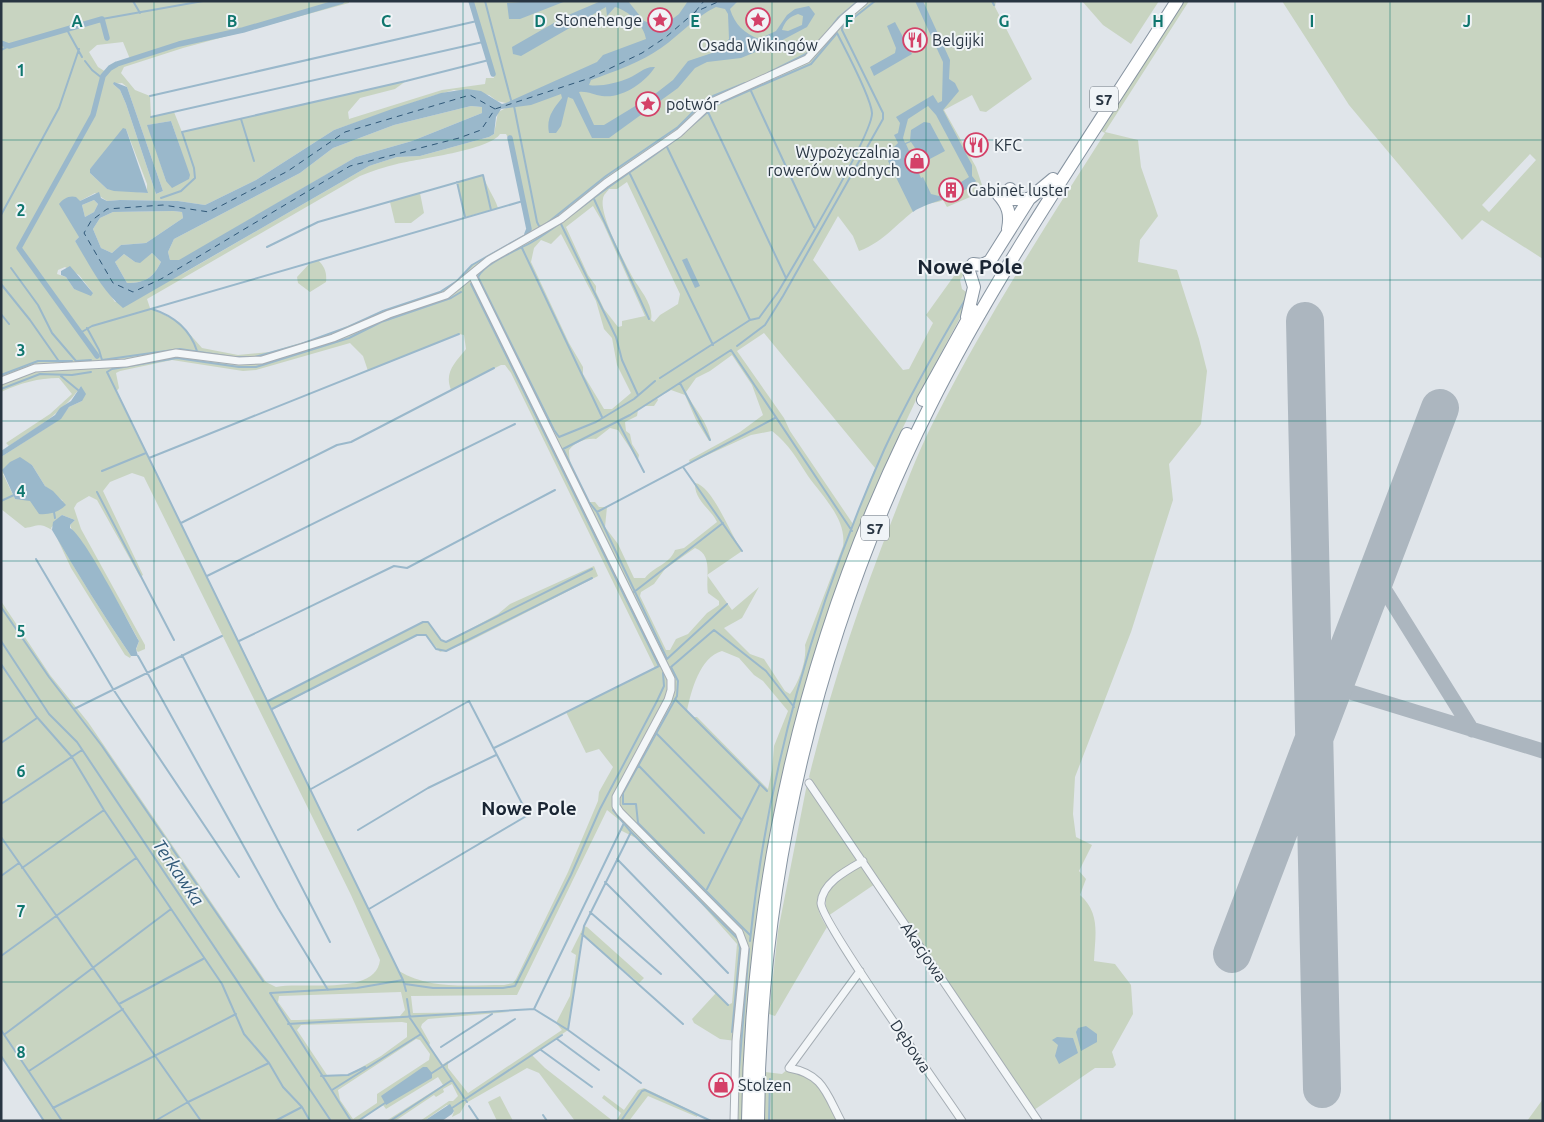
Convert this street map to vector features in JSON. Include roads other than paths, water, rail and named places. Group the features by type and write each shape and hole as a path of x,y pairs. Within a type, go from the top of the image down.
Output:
{"highway":[{"name":"S7","path":"748,1121 751,1030 763,913 780,817 800,725 833,616 872,513 921,405 963,326 1053,179 1167,1"},
{"name":"S7","path":"758,1121 766,973 784,845 820,689 853,586 908,452 948,371 1034,225 1177,1"},
{"path":"974,287 1029,199 1053,179"},
{"path":"1007,234 1010,213 1004,191 1014,199 1029,199"},
{"path":"963,326 973,299 974,287 970,266 982,265 990,261"}],"street":[{"path":"1,381 35,368 126,363 176,353 239,361 262,360 334,338 389,314 436,299 453,291 489,260 561,219 606,183 679,133 712,102 807,60 843,19 864,1"},
{"path":"472,275 671,679 671,690 668,700 616,796 616,803 620,812 739,932 743,940 744,954 736,1041 734,1121"},
{"name":"Akacjowa","path":"809,783 1038,1121"},
{"name":"Dębowa","path":"863,861 828,885 821,901 824,916 962,1121"},
{"path":"840,1121 822,1084 806,1071 789,1068 860,971"}],"water":[{"path":"566,1 520,19 509,19 507,3"},
{"path":"601,1 628,1 644,21 662,27 679,14 688,1 738,1 730,9 737,24 749,34 759,39 776,31 787,15 795,9 809,6 815,14 807,27 775,44 741,58 707,62 695,68 678,88 609,138 592,138 573,99 568,97 561,126 556,133 549,133 549,118 562,98 561,94 531,105 501,109 496,117 494,134 489,137 420,156 397,157 369,166 123,308 109,294 91,268 75,241 79,237 59,204 69,197 76,197 80,201 99,192 101,198 107,201 178,201 205,205 256,180 334,130 441,93 467,89 481,91 502,104 506,103 597,62 603,55 646,39 639,24 630,15 615,7 607,16 606,7 521,56 513,54 512,47 566,16","holes":["716,7 725,9 728,14 729,39 718,51 688,61 673,80 655,94 604,125 594,125 579,92 609,96 632,89 645,79 655,67 645,69 629,78 614,83 589,85 591,80 645,58 668,43 701,16","795,15 803,16 802,25 788,31 782,30 784,24","471,106 482,107 482,113 412,141 356,157 179,260 170,260 168,252 174,239 300,173 333,148 394,125","94,200 98,204 94,212 85,217 82,205","173,211 182,212 183,218 146,243 121,245 112,253 101,248 93,229 100,218 113,212","152,253 161,262 155,272 144,281 127,283 115,262 124,254 135,262 140,263"]},
{"path":"915,1 923,1 950,60 949,79 955,83 959,91 943,110 972,165 972,176 976,181 970,187 954,195 928,204 913,212 888,161 893,156 889,152 898,143 894,135 898,133 900,123 896,117 933,95 938,103 942,101 943,62","holes":["928,106 936,115 969,177 939,196 931,194 923,177 921,178 906,144 911,142 923,160 926,161 945,151 930,123 924,122 911,130 910,141 905,143 903,138 908,119"]},
{"path":"895,22 912,54 874,76 870,67 895,53 896,48 887,26"},
{"path":"114,82 127,87 163,191 156,194 126,104 120,90 113,84"},
{"path":"171,121 190,175 189,179 172,188 166,181 147,125"},
{"path":"123,128 126,129 148,193 107,189 90,173 90,169"},
{"path":"687,258 700,286 695,288 682,260"},
{"path":"70,266 93,293 91,296 74,289 66,277 61,275 61,271"},
{"path":"81,386 86,394 82,401 69,407 61,419 1,457 1,451 55,415 60,408 71,401"},
{"path":"20,457 32,465 45,486 53,491 66,505 54,512 39,514 30,501 15,499 2,470 10,462"},
{"path":"62,515 75,520 70,525 70,528 77,534 95,562 139,641 136,649 138,656 131,656 90,594 52,530 53,522"},
{"path":"1086,1026 1097,1034 1097,1042 1081,1051 1076,1032 1078,1028"},
{"path":"1057,1037 1073,1038 1078,1053 1059,1064 1055,1056 1058,1045 1052,1040"},
{"path":"423,1067 427,1067 432,1073 432,1078 386,1105 381,1096"},
{"path":"450,1104 454,1111 442,1121 424,1121"}],"waterway":[{"path":"133,1 140,13"},
{"path":"102,19 203,1"},
{"path":"97,356 19,248 93,115 103,76 110,68 117,64 179,44 243,30 342,1"},
{"path":"471,1 493,74"},
{"path":"485,1 511,100"},
{"path":"828,31 838,18 858,1"},
{"path":"737,346 765,325 883,119 883,113 842,30 842,27 875,1"},
{"path":"992,1 994,5"},
{"path":"1,43 9,46 102,19 107,38"},
{"path":"150,96 477,21"},
{"path":"66,28 82,57"},
{"path":"660,378 750,320 759,318 778,292 847,172 869,126 872,113 863,85 837,33 811,64 716,105 689,128"},
{"path":"151,117 483,42"},
{"path":"1,50 9,46"},
{"path":"1,215 59,108 79,49"},
{"path":"768,73 808,53"},
{"path":"161,198 181,191 195,178 194,168 182,132 489,60"},
{"path":"85,61 102,78"},
{"path":"546,224 606,176 678,127 698,107 713,96 745,83"},
{"path":"751,91 814,227"},
{"path":"514,106 537,222 542,227"},
{"path":"708,112 786,278"},
{"path":"241,119 254,161"},
{"path":"655,381 634,399 596,422 559,437 478,277 481,272 502,257 551,230 684,133"},
{"path":"510,138 529,229 527,234"},
{"path":"667,147 750,320"},
{"path":"630,174 713,345"},
{"path":"267,247 318,222 483,175 491,210"},
{"path":"457,182 465,217"},
{"path":"594,199 649,319"},
{"path":"80,333 92,326 523,201"},
{"path":"561,224 616,337 622,360 638,395"},
{"path":"87,328 99,350 102,360 180,349 233,357 255,357 301,344 348,327 383,311 440,292 457,281 472,265 527,234"},
{"path":"522,248 602,417"},
{"path":"11,268 38,305 52,333 76,361 91,360"},
{"path":"1,284 30,320 58,360"},
{"path":"471,284 659,666 494,748"},
{"path":"406,991 403,980 107,372 112,369 177,358 239,367 256,367 349,338 381,322 451,298 461,292"},
{"path":"750,941 768,815 782,753 816,629 836,568 884,450 923,374 965,300"},
{"path":"152,309 167,315 180,324 190,336 197,351"},
{"path":"1,314 9,324"},
{"path":"149,458 459,334"},
{"path":"727,604 667,659 597,512 589,502 563,449 630,415 731,350 852,531"},
{"path":"1,375 38,361 72,361"},
{"path":"181,523 337,445 351,442 494,368"},
{"path":"1,389 40,374 72,375 91,372"},
{"path":"61,376 78,390"},
{"path":"680,383 710,440"},
{"path":"597,512 775,418"},
{"path":"618,422 644,472"},
{"path":"207,576 515,424"},
{"path":"102,471 146,453"},
{"path":"683,467 742,551"},
{"path":"239,641 394,566 407,568 555,490"},
{"path":"97,492 174,640"},
{"path":"1,501 14,495"},
{"path":"54,512 55,518"},
{"path":"634,592 723,523"},
{"path":"36,559 113,689 239,877"},
{"path":"268,701 423,622 428,622 441,640 446,642 592,569"},
{"path":"272,709 417,635 426,635 436,649 446,651 592,578"},
{"path":"1,607 49,677 102,746 263,981"},
{"path":"750,935 638,823 636,804 623,804 623,793 677,696 678,681 671,667 714,630 766,671 794,707"},
{"path":"74,709 222,636"},
{"name":"Terkawka","path":"1,641 49,714 77,742 331,1121"},
{"path":"182,655 330,942"},
{"path":"138,656 278,908 328,990"},
{"path":"1,664 36,716 72,757 104,810 222,984 244,1034 269,1063 283,1087 302,1107 310,1121"},
{"path":"405,984 433,988 503,988 515,986 571,875 600,809 657,701 664,686 663,673"},
{"path":"675,699 767,791"},
{"path":"311,789 469,701 528,815 369,909"},
{"path":"1,743 37,718"},
{"path":"656,733 742,820"},
{"path":"1,804 82,750"},
{"path":"358,830 428,788 496,755"},
{"path":"639,766 704,833"},
{"path":"707,889 760,784"},
{"path":"22,868 104,810"},
{"path":"613,810 631,832 738,939 740,948 732,1032"},
{"path":"624,823 534,1009 568,1030 641,1083"},
{"path":"568,1030 584,926 631,832"},
{"path":"1,837 201,1121"},
{"path":"1,956 136,858"},
{"path":"617,859 728,973"},
{"path":"1,876 19,863"},
{"path":"605,882 728,1005"},
{"path":"5,1034 171,909"},
{"path":"590,912 661,974"},
{"path":"582,934 683,1024"},
{"path":"738,1082 749,949"},
{"path":"119,1004 203,959"},
{"path":"351,1121 270,993 357,988 403,980"},
{"path":"407,999 410,1018 467,1102"},
{"path":"29,1071 123,1009"},
{"path":"288,1024 534,1009"},
{"path":"53,1108 236,1014"},
{"path":"441,1047 492,1014"},
{"path":"432,1073 515,1019"},
{"path":"1,1030 62,1121"},
{"path":"332,1090 421,1034"},
{"path":"452,1108 562,1035"},
{"path":"557,1039 599,1070"},
{"path":"541,1050 592,1087"},
{"path":"1,1056 44,1121"},
{"path":"155,1121 188,1102 269,1063"},
{"path":"321,1076 348,1075 365,1067"},
{"path":"769,1121 770,1079"},
{"path":"390,1121 452,1080"},
{"path":"621,1121 642,1091 645,1090 711,1121"},
{"path":"358,1121 385,1103"},
{"path":"469,1106 479,1121"},
{"path":"275,1121 302,1107"},
{"path":"543,1115 547,1121"}],"place":[{"name":"Stonehenge","path":"660,20"},
{"name":"Osada Wikingów","path":"758,20"},
{"name":"Belgijki","path":"915,40"},
{"name":"potwór","path":"648,104"},
{"name":"KFC","path":"976,145"},
{"name":"Wypożyczalnia rowerów wodnych","path":"917,161"},
{"name":"Gabinet luster","path":"951,190"},
{"name":"Stolzen","path":"721,1085"}],"district":[{"name":"Nowe Pole","path":"970,266"},
{"name":"Nowe Pole","path":"529,808"}]}
